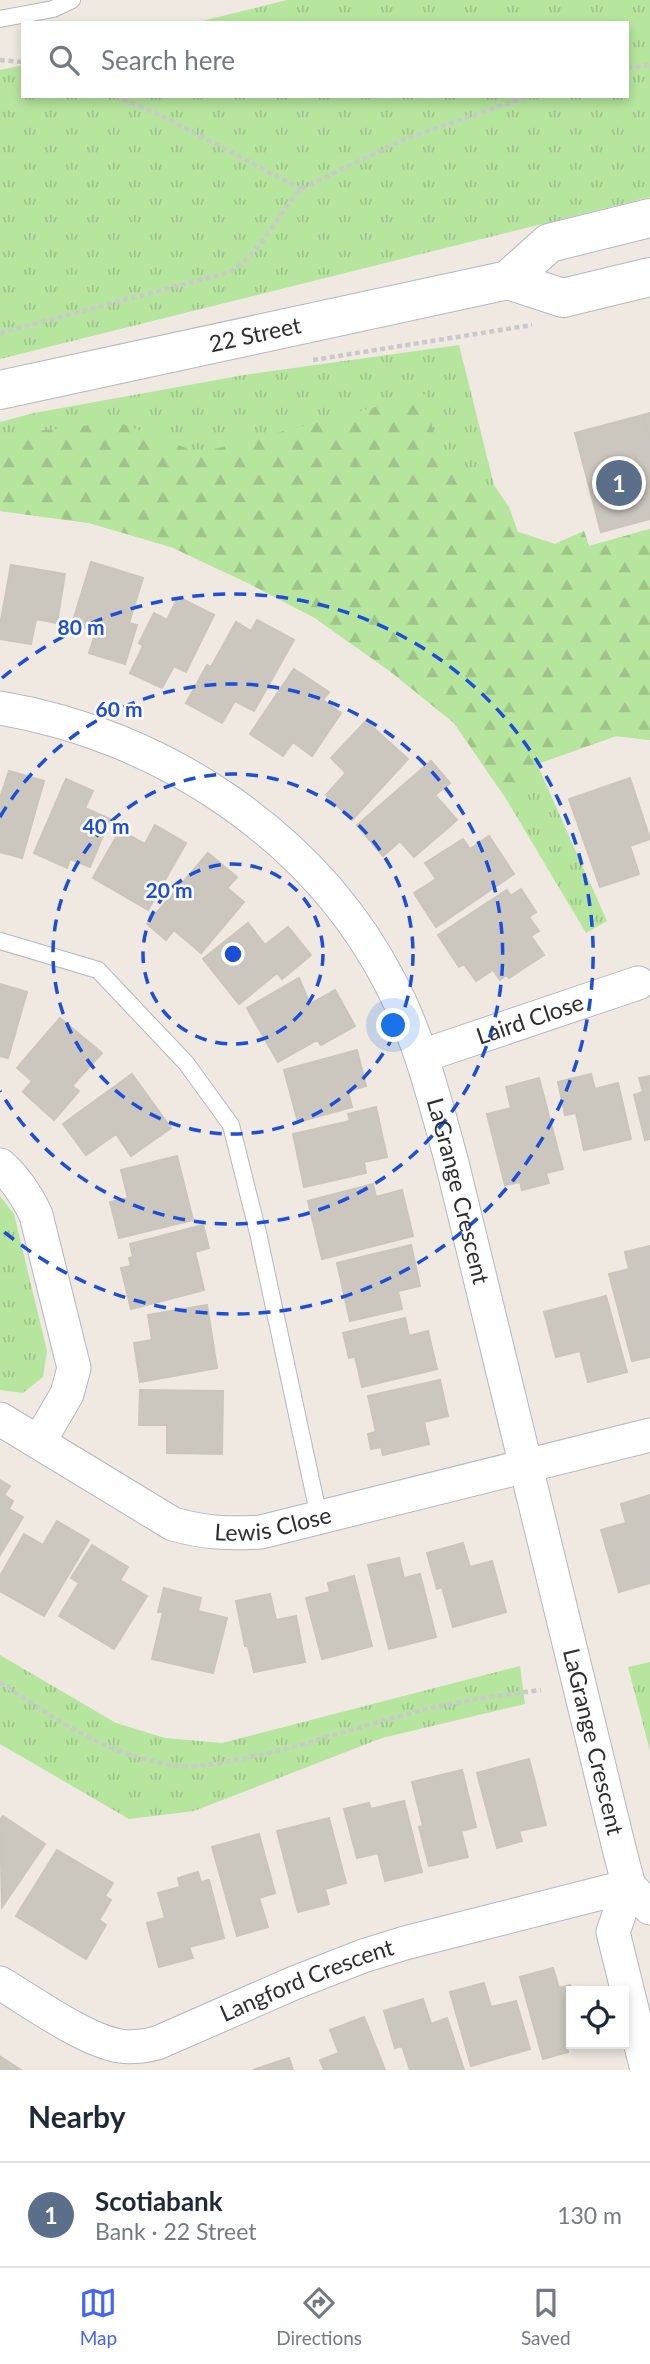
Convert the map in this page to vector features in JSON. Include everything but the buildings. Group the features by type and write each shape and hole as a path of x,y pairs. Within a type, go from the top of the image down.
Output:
{"street":[{"name":"22 Street","path":"0,390 508,280 549,243 650,218"},
{"path":"508,280 563,298 650,277"},
{"name":"LaGrange Crescent","path":"0,708 27,713 128,745 218,793 259,823 320,881 366,941 390,982 422,1056 452,1163 527,1466 640,1897"},
{"name":"Laird Close","path":"422,1056 638,983"},
{"path":"0,1165 10,1174 36,1215 74,1368 68,1394 39,1442"},
{"name":"Lewis Close","path":"0,1419 173,1524 202,1532 234,1534 261,1532 650,1435"},
{"path":"640,1897 613,1932 647,2070"},
{"name":"Langford Crescent","path":"0,1983 82,2031 120,2046 138,2047 157,2043 294,1983 405,1943 640,1897"}],"lane":[{"path":"0,19 53,9 72,0"},
{"path":"0,942 98,970 186,1063 231,1125 258,1233 319,1517"}],"path":[{"path":"0,60 21,62"},
{"path":"629,68 650,65"},
{"path":"119,98 164,117 301,189"},
{"path":"0,333 230,272 253,253 301,189 405,139 523,98"},
{"path":"302,362 542,324"},
{"path":"0,1682 73,1731 123,1754 174,1766 212,1764 274,1753 400,1716 471,1699 541,1690"}],"green space":[{"path":"287,0 650,0 650,197 0,359 0,70 21,65 21,98 629,98 629,21 202,21"},
{"path":"459,345 494,485 509,507 518,532 555,544 584,531 589,546 650,529 650,740 616,736 537,764 607,921 586,933 505,797 454,723 391,672 315,618 171,547 89,523 0,511 0,422 34,413 244,375"},
{"path":"425,394 441,465 518,532 555,544 584,531 589,546 650,529 650,740 616,736 537,764 505,797 454,723 391,672 315,618 171,547 89,523 0,511 0,435 118,422 199,453"},
{"path":"0,1196 14,1214 47,1351 43,1377 23,1393 0,1390"},
{"path":"0,1655 116,1723 165,1738 222,1743 520,1666 525,1704 382,1738 194,1811 129,1819 0,1744"},
{"path":"650,1662 650,1751 628,1667"}],"place":[{"name":"Scotiabank","path":"619,483"}]}
